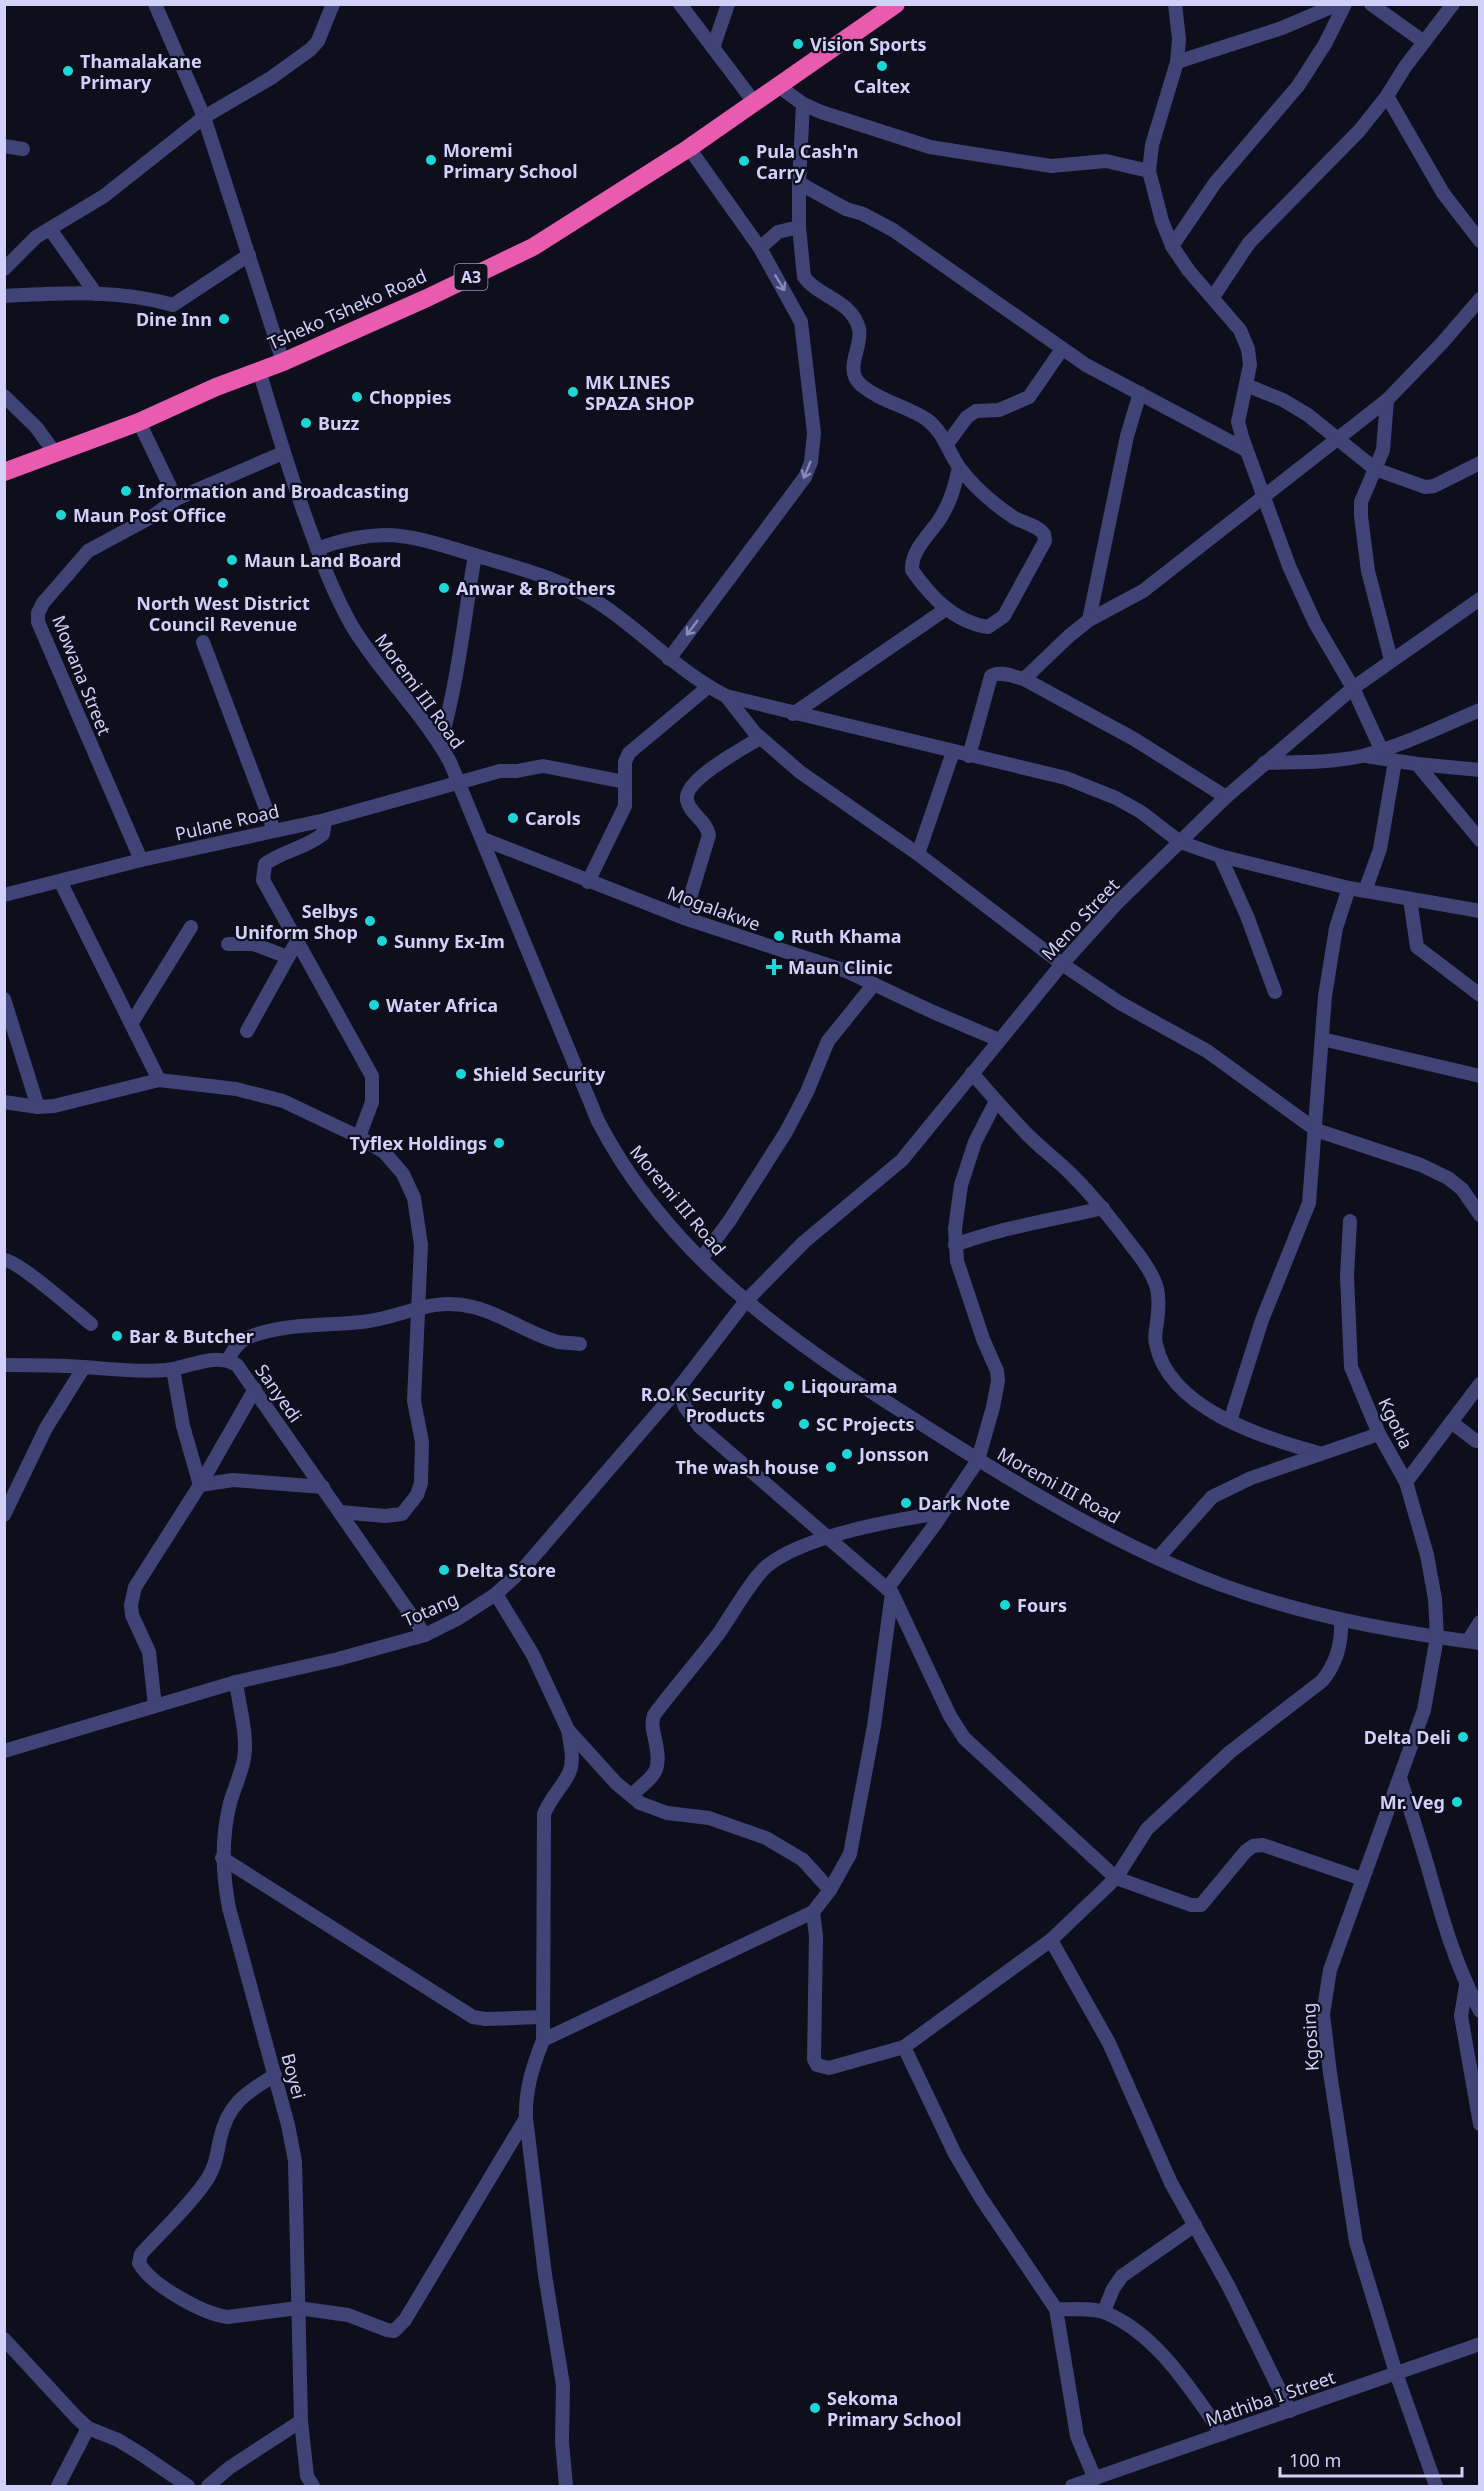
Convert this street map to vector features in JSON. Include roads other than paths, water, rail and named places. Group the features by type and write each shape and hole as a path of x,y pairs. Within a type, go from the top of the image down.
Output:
{"highway":[{"name":"Tsheko Tsheko Road","path":"4,472 139,422 259,370 283,362 427,298 533,247 689,148 896,4"}],"street":[{"path":"155,4 204,117 283,362"},
{"path":"4,269 36,237 104,196 204,117 271,78 311,49 318,41 333,4"},
{"path":"680,4 754,102"},
{"path":"713,48 728,4"},
{"path":"1175,4 1179,39 1177,62 1152,145 1149,171 1162,221 1172,246 1240,330 1248,350 1250,365 1238,422 1246,450 1289,566 1315,623 1353,688 1381,749"},
{"path":"1177,62 1282,28 1338,4"},
{"path":"1172,246 1215,183 1298,86 1325,44 1345,4"},
{"path":"1371,4 1424,42"},
{"path":"1213,297 1255,237 1359,131 1453,4"},
{"path":"777,85 803,104 851,124 930,147 1051,166 1106,161 1149,171"},
{"path":"1387,96 1443,193 1479,241"},
{"path":"803,104 799,227 804,277 815,288 836,299 852,315 859,328 853,366 855,376 860,384 938,429 959,467 990,499 1013,517 1042,531 1045,539 1004,616 988,627 973,625 946,609 921,583 911,566 918,548 949,502 959,467"},
{"path":"4,146 23,149"},
{"path":"669,659 797,489 811,462 814,433 801,322 760,248 689,148"},
{"path":"799,183 846,209 863,214 893,230 1086,365 1246,450"},
{"path":"760,248 778,232 799,227"},
{"path":"50,229 96,294"},
{"path":"4,296 96,294 136,296 173,305 249,255"},
{"path":"1024,679 1089,620 1143,591 1387,400 1442,343 1479,299"},
{"path":"947,444 967,417 976,411 999,410 1029,397 1062,350"},
{"name":"Moremi III Road","path":"259,370 283,453 330,583 351,624 388,680 440,744 483,839 571,1060 608,1141 632,1179 702,1259 745,1302 825,1362 978,1460 1060,1508 1158,1558 1221,1584 1341,1621 1474,1642"},
{"path":"1246,385 1283,400 1339,438 1375,469 1425,487 1434,486 1479,463"},
{"path":"1089,620 1127,436 1140,393"},
{"path":"4,396 36,427 55,453"},
{"path":"1387,400 1383,450 1361,502 1360,516 1368,571 1391,660"},
{"path":"139,422 176,499"},
{"name":"Mowana Street","path":"141,860 38,622 38,613 50,594 88,551 153,516 176,499 283,453"},
{"path":"317,549 337,541 364,536 392,535 476,555 551,579 581,592 605,607 669,659 708,687 726,696 1066,778 1116,798 1141,812 1180,842 1220,856 1349,888 1479,911"},
{"path":"440,744 456,680 460,641 476,555"},
{"name":"Meno Street","path":"745,1302 804,1242 902,1160 1062,964 1117,903 1226,797 1353,688 1479,599"},
{"path":"793,714 946,609"},
{"path":"203,642 274,830"},
{"path":"969,756 992,676 997,673 1024,679 1134,738 1226,797"},
{"path":"588,882 625,806 628,753 708,687"},
{"path":"726,696 760,738 800,772 918,854 1062,964 1120,1003 1207,1051 1316,1130 1421,1165 1448,1178 1462,1190 1479,1215"},
{"path":"1263,763 1362,756 1479,710"},
{"path":"684,918 709,835 708,828 688,804 687,795 690,787 715,765 760,738"},
{"path":"918,854 953,752"},
{"path":"1362,756 1479,770"},
{"path":"1365,891 1380,849 1395,761"},
{"path":"1417,764 1479,840"},
{"name":"Pulane Road","path":"4,895 141,860 325,820 500,771 517,771 543,766 625,782"},
{"path":"325,820 323,834 314,841 278,854 265,864 263,880 372,1076 372,1102 359,1137"},
{"name":"Mogalakwe","path":"483,839 684,918 846,971 999,1040"},
{"path":"1220,856 1247,916 1275,992"},
{"path":"60,881 159,1080"},
{"path":"1230,1422 1262,1320 1309,1203 1325,996 1336,928 1349,888"},
{"path":"1410,899 1417,947 1477,988"},
{"path":"131,1024 191,927"},
{"path":"247,1032 297,941"},
{"path":"228,944 253,944 288,957"},
{"path":"702,1259 730,1220 786,1131 807,1092 828,1041 874,984"},
{"path":"4,999 38,1107"},
{"path":"1322,1039 1479,1076"},
{"path":"972,1073 996,1101 1103,1208 1153,1275 1159,1292 1155,1341 1159,1356 1170,1374 1207,1408 1230,1422 1275,1441 1319,1453"},
{"path":"4,1102 38,1107 54,1106 159,1080 237,1089 283,1101 359,1137 384,1152 403,1174 414,1198 421,1245 414,1401 422,1442 421,1483 417,1495 402,1514 385,1516 340,1512"},
{"path":"543,2040 813,1912 830,1890 850,1854 874,1726 890,1591 978,1460 993,1407 998,1381 997,1371 973,1311 957,1261 955,1245 961,1185 975,1142 996,1101"},
{"path":"955,1245 1010,1227 1103,1208"},
{"name":"Kgotla","path":"1350,1221 1347,1276 1351,1367 1379,1434 1406,1482 1427,1555 1435,1599 1437,1637"},
{"path":"4,1260 9,1260 23,1269 91,1324"},
{"path":"228,1360 236,1346 248,1338 292,1327 364,1322 446,1302 475,1307 558,1342 580,1344"},
{"name":"Totang","path":"4,1751 236,1682 338,1659 425,1635 459,1618 496,1594 523,1569 678,1389 745,1302"},
{"name":"Sanyedi","path":"4,1365 84,1367 144,1372 173,1369 215,1358 228,1360 237,1365 425,1635"},
{"path":"4,1515 46,1428 84,1367"},
{"path":"173,1369 183,1426 200,1485"},
{"path":"1406,1482 1479,1384"},
{"path":"155,1706 148,1652 132,1615 131,1605 135,1587 200,1485 255,1389"},
{"path":"678,1389 685,1407 700,1427 827,1539 890,1591 950,1716 964,1738 1116,1878 1191,1905 1201,1905 1246,1851 1253,1846 1263,1845 1362,1880"},
{"path":"1451,1422 1478,1442"},
{"path":"1158,1558 1212,1497 1251,1478 1379,1434"},
{"path":"200,1485 233,1479 323,1487"},
{"path":"631,1795 651,1779 657,1768 659,1759 651,1724 654,1715 717,1635 764,1568 791,1551 827,1539 898,1519 941,1513"},
{"path":"496,1594 532,1655 568,1730 616,1783 640,1803 667,1813 709,1818 766,1838 802,1860 830,1890"},
{"path":"813,1912 816,1936 814,2059 817,2066 829,2068 904,2047 1051,1940 1116,1878 1147,1829 1230,1752 1322,1681 1331,1670 1337,1655 1342,1639 1341,1621"},
{"path":"1474,1642 1479,1622"},
{"name":"Kgosing","path":"1436,2487 1396,2373 1356,2242 1329,2073 1323,2014 1330,1970 1424,1710 1437,1637"},
{"name":"Boyei","path":"236,1682 245,1744 244,1760 229,1808 222,1858 229,1908 275,2075 295,2161 301,2421 307,2476 313,2487"},
{"path":"566,2487 561,2442 563,2385 545,2275 525,2095 532,2067 543,2040 544,1814 549,1800 570,1771 572,1757 568,1730"},
{"path":"1400,1778 1429,1870 1446,1936 1466,1986 1479,2011"},
{"path":"222,1858 473,2017 486,2019 542,2017"},
{"path":"1051,1940 1109,2043 1171,2183 1229,2287 1290,2410"},
{"path":"1466,1986 1461,2016 1479,2124"},
{"path":"904,2047 955,2154 981,2198 1056,2309 1077,2436 1095,2479"},
{"path":"275,2075 242,2096 228,2115 220,2139 217,2162 207,2179 141,2254 139,2263 145,2274 216,2316 228,2317 298,2308 348,2315 394,2331 401,2325 526,2118"},
{"path":"1104,2312 1113,2289 1122,2276 1195,2225"},
{"path":"1056,2309 1104,2312 1125,2323 1164,2356 1222,2434"},
{"path":"4,2340 88,2428 118,2440 188,2487"},
{"name":"Mathiba I Street","path":"1073,2486 1479,2344"},
{"path":"208,2487 229,2468 301,2421"},
{"path":"58,2487 88,2428"}],"place":[{"name":"Vision Sports","path":"798,44"},
{"name":"Caltex","path":"882,66"},
{"name":"Thamalakane Primary","path":"68,71"},
{"name":"Moremi Primary School","path":"431,160"},
{"name":"Pula Cash'n Carry","path":"744,161"},
{"name":"Dine Inn","path":"224,319"},
{"name":"MK LINES SPAZA SHOP","path":"573,392"},
{"name":"Choppies","path":"357,397"},
{"name":"Buzz","path":"306,423"},
{"name":"Information and Broadcasting","path":"126,491"},
{"name":"Maun Post Office","path":"61,515"},
{"name":"Maun Land Board","path":"232,560"},
{"name":"North West District Council Revenue","path":"223,583"},
{"name":"Anwar & Brothers","path":"444,588"},
{"name":"Carols","path":"513,818"},
{"name":"Selbys Uniform Shop","path":"370,921"},
{"name":"Ruth Khama","path":"779,936"},
{"name":"Sunny Ex-Im","path":"382,941"},
{"name":"Maun Clinic","path":"774,967"},
{"name":"Water Africa","path":"374,1005"},
{"name":"Shield Security","path":"461,1074"},
{"name":"Tyflex Holdings","path":"499,1143"},
{"name":"Bar & Butcher","path":"117,1336"},
{"name":"Liqourama","path":"789,1386"},
{"name":"R.O.K Security Products","path":"777,1404"},
{"name":"SC Projects","path":"804,1424"},
{"name":"Jonsson","path":"847,1454"},
{"name":"The wash house","path":"831,1467"},
{"name":"Dark Note","path":"906,1503"},
{"name":"Delta Store","path":"444,1570"},
{"name":"Fours","path":"1005,1605"},
{"name":"Delta Deli","path":"1463,1737"},
{"name":"Mr. Veg","path":"1457,1802"},
{"name":"Sekoma Primary School","path":"815,2408"}]}
